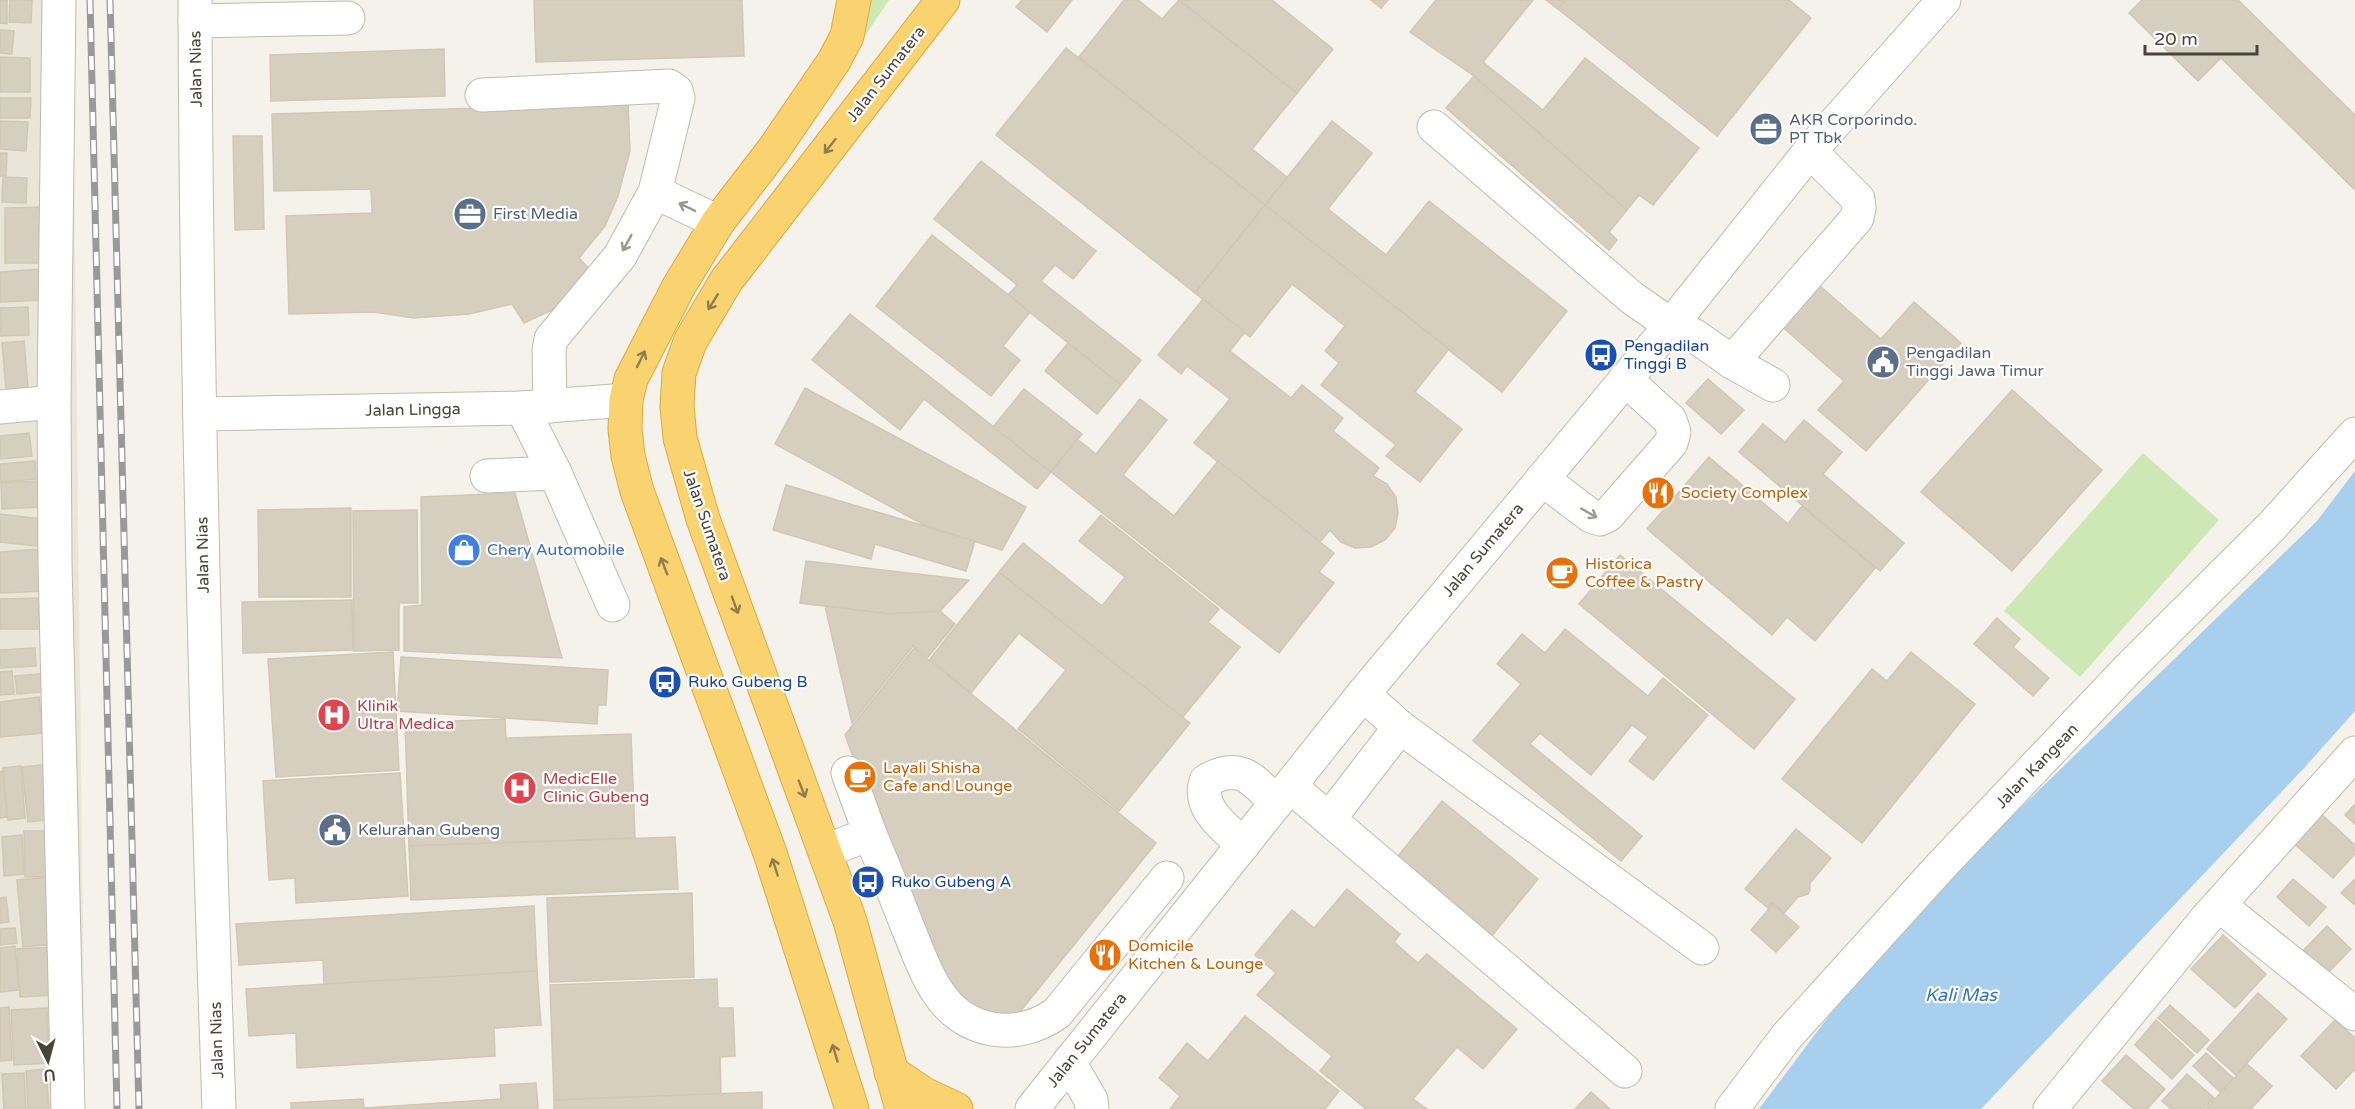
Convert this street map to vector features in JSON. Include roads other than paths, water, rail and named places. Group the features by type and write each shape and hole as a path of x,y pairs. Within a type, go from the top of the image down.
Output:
{"highway":[{"path":"852,1109 770,853 637,492 628,456 625,429 626,400 631,379 679,286 718,222 774,149 834,61 847,36 854,0"},
{"name":"Jalan Sumatera","path":"902,1109 850,921 703,519 680,438 677,406 679,373 690,342 726,281 943,0"},
{"path":"891,1072 924,1094 956,1109"}],"street":[{"path":"59,0 54,402 55,563 68,1109"},
{"name":"Jalan Sumatera","path":"1032,1109 1363,694 1671,325 1810,151 1944,0"},
{"path":"195,11 348,18"},
{"name":"Jalan Nias","path":"195,11 200,414 219,1109"},
{"path":"482,95 673,87 678,98 655,192 620,256 551,339 536,407 555,473 613,605"},
{"path":"1434,127 1632,298 1671,325 1695,336 1732,362 1773,385"},
{"path":"1732,362 1857,218 1858,199 1810,151"},
{"path":"655,192 718,222"},
{"path":"1542,479 1591,516 1600,519 1608,515 1671,443 1674,432 1670,420 1625,379"},
{"name":"Jalan Lingga","path":"200,414 536,407 626,400"},
{"path":"0,407 54,402"},
{"name":"Jalan Kangean","path":"1732,1109 1787,1036 1940,867 2128,669 2272,526 2355,434"},
{"path":"487,476 555,473"},
{"path":"1363,694 1400,727 1702,948"},
{"path":"1329,819 1400,727"},
{"path":"2050,1109 2219,905 2355,753"},
{"path":"1243,845 1206,807 1203,792 1206,781 1219,773 1239,772 1329,819 1625,1071"},
{"path":"848,774 923,966 937,993 956,1011 974,1023 992,1030 1012,1032 1029,1029 1045,1022 1057,1013 1170,870 1209,888"},
{"path":"825,851 870,834"},
{"path":"2219,905 2355,1014"},
{"path":"1057,1013 1090,1036"},
{"path":"1069,1062 1091,1100 1092,1109"}],"water":[{"name":"Kali Mas","path":"2355,471 2355,711 2305,767 1981,1109 1759,1109 1891,933 2316,522"}],"railway":[{"path":"90,0 117,1109"},
{"path":"110,0 139,1109"}],"place":[{"name":"AKR Corporindo. PT Tbk","path":"1766,129"},
{"name":"First Media","path":"470,214"},
{"name":"Pengadilan Tinggi B","path":"1601,355"},
{"name":"Pengadilan Tinggi Jawa Timur","path":"1883,362"},
{"name":"Society Complex","path":"1658,493"},
{"name":"Chery Automobile","path":"464,550"},
{"name":"Historica Coffee & Pastry","path":"1562,573"},
{"name":"Ruko Gubeng B","path":"665,682"},
{"name":"Klinik Ultra Medica","path":"334,715"},
{"name":"Layali Shisha Cafe and Lounge","path":"860,777"},
{"name":"MedicElle Clinic Gubeng","path":"520,788"},
{"name":"Kelurahan Gubeng","path":"335,830"},
{"name":"Ruko Gubeng A","path":"868,882"},
{"name":"Domicile Kitchen & Lounge","path":"1105,955"}]}
